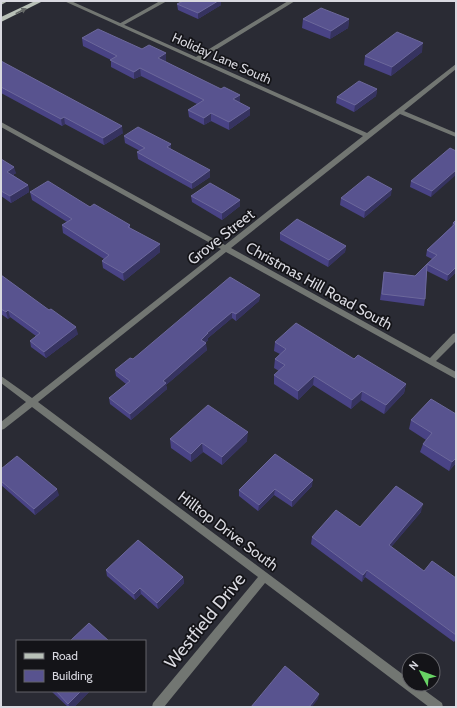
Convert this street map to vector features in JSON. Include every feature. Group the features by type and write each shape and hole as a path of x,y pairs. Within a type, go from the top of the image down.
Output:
{"main road":[{"path":"1,3 5,1"},
{"path":"1,20 40,1"}],"street":[{"name":"Holiday Lane South","path":"67,1 368,136"},
{"path":"120,25 164,1"},
{"path":"197,59 292,1"},
{"name":"Grove Street","path":"1,427 456,66"},
{"path":"399,111 456,135"},
{"name":"Christmas Hill Road South","path":"1,124 226,250 456,376"},
{"path":"431,362 456,336"},
{"name":"Hilltop Drive South","path":"1,380 265,576 438,707"},
{"name":"Westfield Drive","path":"157,707 265,576"}],"building":[{"path":"183,1 218,1 198,13 177,4"},
{"path":"321,8 349,19 331,31 303,19"},
{"path":"98,29 142,49 149,45 166,53 158,58 221,89 224,87 240,95 233,99 250,108 229,122 211,113 204,118 188,110 204,100 140,68 134,72 110,60 117,56 82,38"},
{"path":"397,32 423,43 392,67 365,56"},
{"path":"1,61 122,126 103,138 64,117 61,119 1,87"},
{"path":"359,81 377,89 355,105 337,97"},
{"path":"138,127 171,144 167,147 210,170 192,183 137,152 145,148 124,136"},
{"path":"450,148 456,151 456,170 432,191 411,181"},
{"path":"1,159 14,167 7,172 28,185 10,196 1,191"},
{"path":"368,176 392,189 365,211 341,198"},
{"path":"48,181 90,207 94,204 130,225 128,227 160,244 123,273 102,261 109,255 62,225 72,219 30,192"},
{"path":"210,183 240,200 222,213 191,196"},
{"path":"297,219 346,246 329,260 280,233"},
{"path":"456,220 456,267 448,275 427,264 437,255 427,250 455,224 453,223"},
{"path":"427,264 425,299 382,294 384,272 415,276"},
{"path":"1,275 49,310 51,309 76,327 44,352 30,341 40,333 8,310 6,312 1,309"},
{"path":"230,277 260,295 236,314 232,312 207,333 201,340 206,343 163,381 166,383 130,414 109,398 130,381 115,370 130,358 133,359"},
{"path":"296,323 354,359 358,355 406,384 386,405 362,391 352,400 314,376 298,391 274,375 285,365 275,359 286,349 275,342"},
{"path":"431,399 456,414 456,458 452,462 423,444 432,433 411,420"},
{"path":"208,405 248,432 222,457 202,443 191,454 170,439"},
{"path":"275,454 313,480 292,501 275,489 259,505 239,490"},
{"path":"17,456 57,489 34,509 1,481 1,469"},
{"path":"396,486 423,504 389,545 424,571 432,561 456,578 456,635 367,570 363,575 312,537 336,510 360,527"},
{"path":"138,540 183,577 157,603 140,588 134,594 106,570"},
{"path":"89,623 108,640 71,640"},
{"path":"285,666 319,694 309,707 251,707"},
{"path":"57,692 80,692 68,704"}]}
